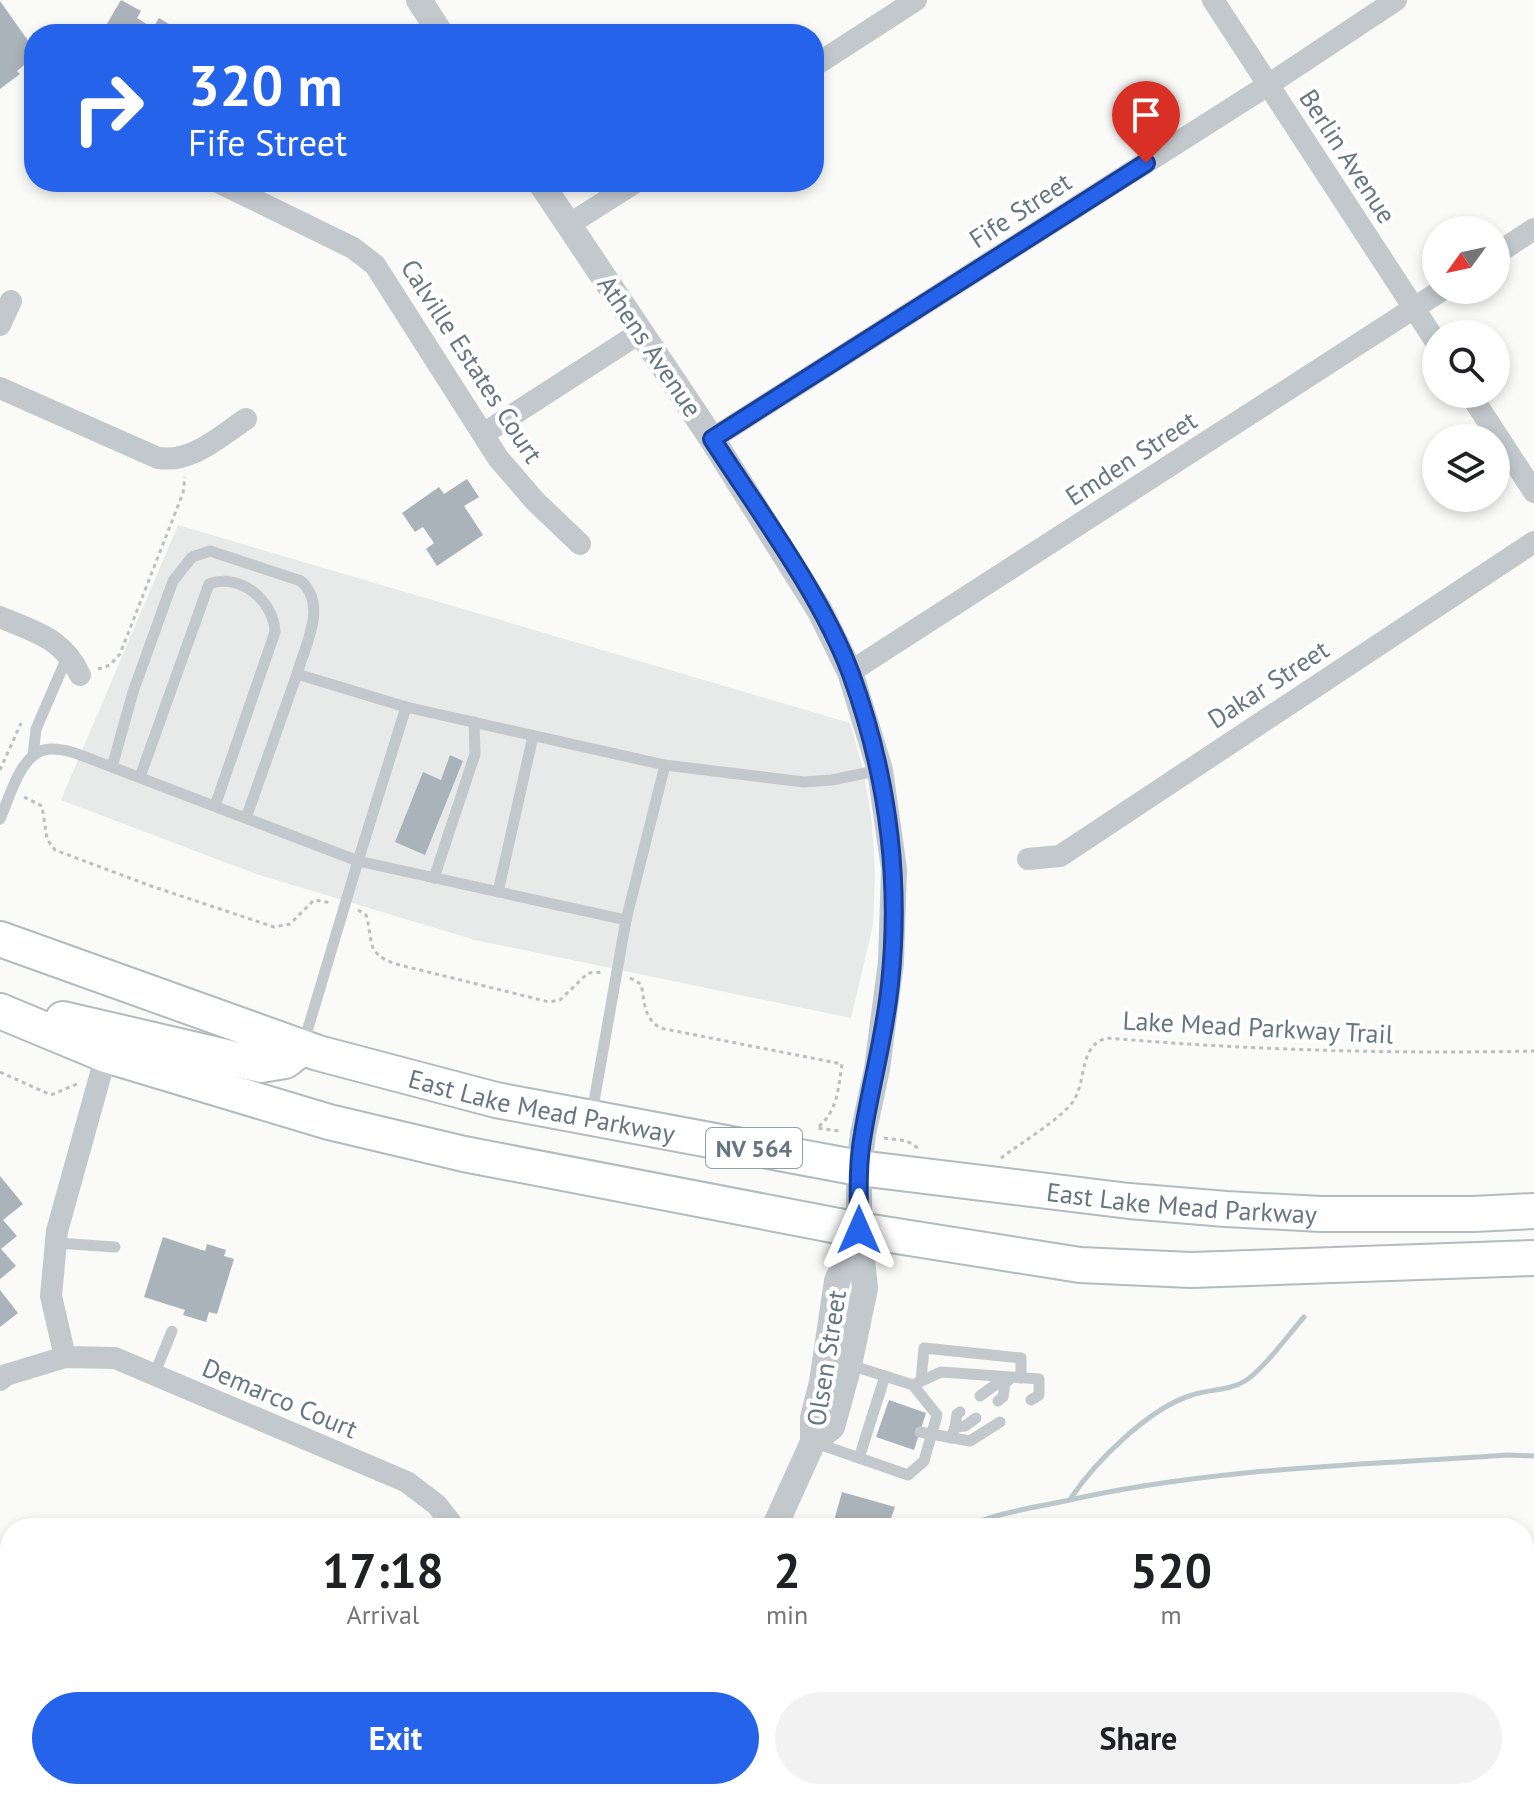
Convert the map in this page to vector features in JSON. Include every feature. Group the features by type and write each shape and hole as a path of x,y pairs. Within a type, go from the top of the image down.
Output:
{"main road":[{"name":"East Lake Mead Parkway","path":"0,939 302,1048 496,1100 591,1118 860,1183 1080,1265 1283,1267 1534,1258"},
{"path":"0,1004 261,1065 285,1061 302,1048"},
{"name":"East Lake Mead Parkway","path":"0,1011 106,1055 329,1122 464,1154 1226,1209 1321,1214 1534,1211"}],"street":[{"path":"824,60 916,0"},
{"name":"Berlin Avenue","path":"1213,0 1422,321"},
{"name":"Fife Street","path":"712,439 1396,0"},
{"path":"425,2 436,24"},
{"name":"Calville Estates Court","path":"239,192 345,243 369,259 387,281 515,481 580,544"},
{"name":"Athens Avenue","path":"547,192 712,439 820,611 850,672 880,770 894,869 891,973 860,1183"},
{"path":"568,225 620,192"},
{"path":"1510,245 1534,229"},
{"path":"0,325 11,301"},
{"name":"Emden Street","path":"850,672 1422,304"},
{"path":"483,434 641,332"},
{"path":"0,388 158,458 173,460 188,457 246,419"},
{"path":"1479,408 1534,492"},
{"name":"Dakar Street","path":"1028,859 1060,856 1534,542"},
{"path":"0,617 62,646 80,675"},
{"path":"65,1357 51,1296 56,1243 106,1055"},
{"name":"Olsen Street","path":"813,1442 832,1427 865,1288 860,1183"},
{"name":"Olsen Street","path":"779,1518 813,1442 813,1418 822,1382 837,1281 860,1183"},
{"name":"Demarco Court","path":"0,1380 6,1375 65,1357 115,1358 407,1482 437,1505 447,1518"}],"lane":[{"path":"112,767 133,692 173,581 192,557 210,551 301,581 309,588 316,607 297,674 246,818"},
{"path":"140,777 209,584 218,580 242,585 259,595 269,608 275,622 275,632 215,806"},
{"path":"33,756 36,729 68,654"},
{"path":"297,674 406,707 665,765 804,782 880,770"},
{"path":"302,1048 406,707"},
{"path":"434,878 475,754 474,722"},
{"path":"498,892 533,736"},
{"path":"0,819 25,765 33,756 50,749 140,777 358,861 626,920"},
{"path":"591,1118 626,920 665,765"},
{"path":"56,1243 115,1247"},
{"path":"154,1375 172,1331"},
{"path":"813,1442 908,1475 924,1461 926,1434 937,1415 917,1383 924,1348 1021,1358 1013,1379 998,1401"},
{"path":"849,1365 917,1383 941,1372 1039,1379 1039,1395 1031,1400"},
{"path":"859,1458 877,1419 885,1376"},
{"path":"980,1396 995,1385 1013,1379"},
{"path":"953,1432 960,1412"},
{"path":"926,1434 953,1432 976,1418"},
{"path":"953,1432 970,1441 1000,1422"}],"path":[{"path":"80,675 110,665 120,654 183,493 188,457"},
{"path":"12,792 42,806 47,839 55,850 274,927 290,924 314,900 344,906 366,915 371,947 384,960 549,1002 560,1000 588,973 598,971 617,975 641,984 645,1011 660,1028 842,1064 834,1108 817,1128 860,1183 907,1141 927,1151"},
{"name":"Lake Mead Parkway Trail","path":"1001,1158 1071,1104 1079,1088 1090,1048 1100,1039 1418,1053 1534,1051"},
{"path":"0,1072 51,1095 78,1084 96,1089"}],"shaded area":[{"path":"178,525 850,723 864,772 872,823 875,874 873,925 851,1018 475,940 256,874 61,800"}],"building":[{"path":"121,0 141,11 137,18 147,24 107,24"},
{"path":"0,1 24,35 24,65 17,71 20,74 0,89"},
{"path":"159,18 169,24 155,24"},
{"path":"467,479 479,497 464,506 483,535 437,566 426,549 434,543 423,527 415,532 402,513 439,487 444,494"},
{"path":"450,755 463,761 425,855 395,842 423,772 441,780"},
{"path":"0,1176 23,1204 3,1220 17,1236 1,1249 16,1266 0,1279"},
{"path":"163,1237 205,1251 207,1244 226,1250 224,1256 234,1259 217,1314 209,1312 206,1322 183,1315 185,1310 144,1297"},
{"path":"0,1290 18,1313 0,1327"},
{"path":"889,1400 926,1413 914,1450 876,1437"},
{"path":"842,1492 895,1507 891,1518 835,1518"}],"waterway":[{"path":"1071,1498 1108,1453 1141,1424 1175,1402 1245,1381 1268,1360 1304,1317"},
{"path":"988,1518 1174,1481 1341,1465 1534,1456"}],"route":[{"path":"859,1230 859,1168 863,1134 890,984 894,869 880,770 850,672 820,611 712,439 1146,163"}]}
